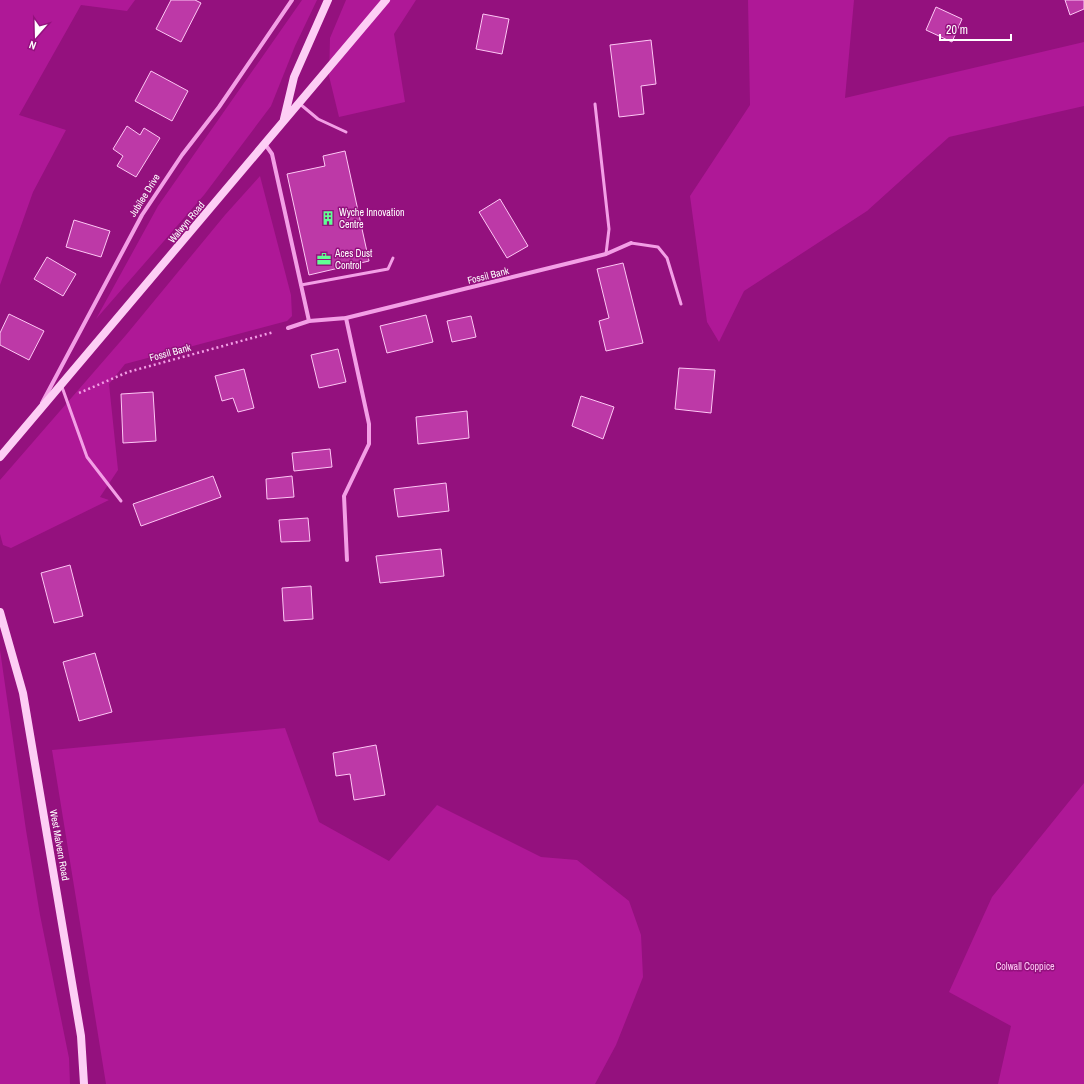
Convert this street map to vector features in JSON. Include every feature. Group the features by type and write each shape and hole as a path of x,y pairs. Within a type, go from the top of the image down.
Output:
{"main road":[{"path":"284,121 294,77 328,0"},
{"name":"Walwyn Road","path":"0,456 386,0"},
{"name":"West Malvern Road","path":"0,612 25,701 80,1028 84,1084"}],"street":[{"name":"Jubilee Drive","path":"36,415 142,215 182,155 228,94 292,0"},
{"path":"265,144 272,154 309,321"},
{"name":"Fossil Bank","path":"288,328 309,321 346,318 606,254 631,243"},
{"path":"346,318 368,424 369,444 344,496 347,560"}],"lane":[{"path":"299,103 318,119 346,132"},
{"path":"595,104 610,229 606,254"},
{"path":"631,243 658,247 667,258 682,304"},
{"path":"301,285 388,268 393,258"},
{"path":"61,384 87,457 121,501"}],"path":[{"name":"Fossil Bank","path":"66,399 128,372 288,328"}],"green space":[{"path":"0,0 135,0 127,11 81,5 19,115 66,130 33,192 0,285"},
{"path":"302,0 317,0 295,46 271,106 204,195 96,319 158,206"},
{"path":"346,0 416,0 394,34 405,102 339,117 329,76 330,38"},
{"path":"748,0 854,0 845,98 1084,42 1084,106 949,137 867,211 744,291 719,342 707,322 690,196 750,105"},
{"path":"260,176 291,295 292,316 287,321 125,364 109,384 118,470 100,497 109,500 11,548 3,545 0,534 0,480 126,335 225,215"},
{"path":"0,650 40,915 69,1058 70,1084 0,1084"},
{"path":"285,728 319,822 389,861 437,805 541,857 577,860 629,901 641,935 643,977 616,1045 595,1084 106,1084 52,750"},
{"name":"Colwall Coppice","path":"1084,783 1084,1084 998,1084 1011,1026 949,992 992,897"}],"building":[{"path":"171,0 195,0 201,3 181,42 156,29"},
{"path":"1065,0 1084,0 1084,9 1070,15"},
{"path":"936,7 962,19 952,42 926,30"},
{"path":"483,14 509,19 502,54 476,49"},
{"path":"651,40 656,84 641,86 644,114 619,117 610,45"},
{"path":"151,71 188,91 172,121 135,101"},
{"path":"127,126 140,135 144,128 160,138 136,177 117,166 123,156 113,149"},
{"name":"Wyche Innovation Centre","path":"345,151 369,261 309,275 287,174 325,166 323,156"},
{"path":"500,199 528,246 507,258 479,212"},
{"path":"74,220 110,231 101,257 66,247"},
{"path":"47,257 76,274 63,296 34,279"},
{"path":"623,263 643,343 606,351 599,321 609,318 597,269"},
{"path":"9,314 44,331 29,360 0,345 0,333"},
{"path":"426,315 433,342 387,353 380,326"},
{"path":"471,316 476,337 452,342 447,321"},
{"path":"338,349 346,382 319,388 311,355"},
{"path":"679,368 715,370 711,413 675,409"},
{"path":"244,369 254,408 238,412 233,398 222,401 215,376"},
{"path":"153,392 156,441 123,443 121,394"},
{"path":"581,396 614,407 603,439 572,426"},
{"path":"467,411 469,438 418,444 416,417"},
{"path":"330,449 332,467 294,471 292,453"},
{"path":"213,476 221,497 141,526 133,504"},
{"path":"292,476 294,497 267,499 266,479"},
{"path":"446,483 449,511 398,517 394,489"},
{"path":"308,518 310,541 281,542 279,520"},
{"path":"441,549 444,576 380,583 376,556"},
{"path":"70,565 83,616 54,623 41,573"},
{"path":"311,586 313,619 284,621 282,588"},
{"path":"95,653 112,712 79,721 63,662"},
{"path":"376,745 385,795 354,800 350,774 336,776 333,753"}],"place":[{"name":"Wyche Innovation Centre","path":"328,218"},
{"name":"Aces Dust Control","path":"324,259"}]}
